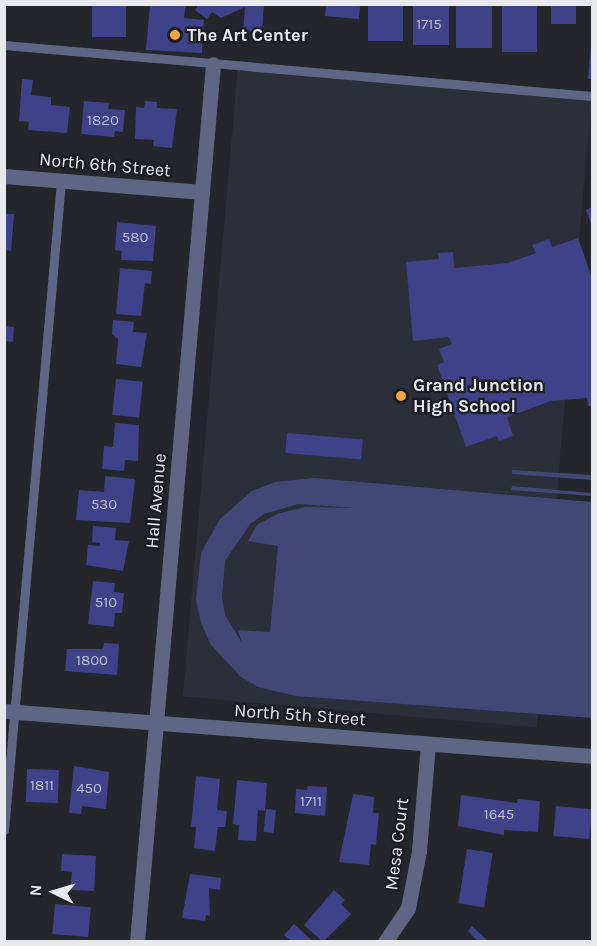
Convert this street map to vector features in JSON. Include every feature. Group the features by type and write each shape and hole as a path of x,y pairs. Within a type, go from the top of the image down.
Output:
{"street":[{"name":"Hall Avenue","path":"137,942 213,64"},
{"name":"North 6th Street","path":"4,176 202,192"},
{"name":"North 5th Street","path":"9,712 592,756"},
{"name":"Mesa Court","path":"385,942 408,908 419,851 428,744"}],"lane":[{"path":"4,45 592,96"},
{"path":"4,830 9,712 61,180"}],"shaded area":[{"name":"Grand Junction High School","path":"238,66 592,97 536,728 183,697"},
{"path":"512,470 592,475 592,480 512,474"},
{"path":"314,478 592,502 592,718 296,696 258,687 241,677 211,645 201,623 196,599 201,553 220,519 252,491 275,482","holes":["298,504 356,508 305,507 277,514 257,525 248,541 278,546 270,632 238,630 242,643 225,615 222,597 225,561 250,524 264,514"]},
{"path":"512,486 592,493 592,496 511,490"}],"building":[{"path":"92,4 126,4 126,37 92,37"},
{"name":"The Art Center","path":"150,4 186,4 184,18 204,20 202,53 146,50"},
{"name":"The Art Center","path":"199,4 264,4 262,32 243,31 245,7 221,18 212,12 207,19 195,10"},
{"path":"326,4 360,4 359,19 325,16"},
{"path":"368,4 403,4 403,41 368,41"},
{"path":"413,4 449,4 449,45 413,45"},
{"path":"456,4 492,4 492,48 456,48"},
{"path":"502,4 537,4 537,52 502,52"},
{"path":"551,4 576,4 576,24 551,24"},
{"path":"591,46 592,79 588,79"},
{"path":"22,79 33,80 31,95 51,97 51,105 70,107 67,133 28,130 29,122 19,121"},
{"path":"84,101 109,103 108,109 125,110 123,132 115,131 114,137 81,134"},
{"path":"145,101 157,102 157,108 177,109 172,148 153,146 154,140 135,139 136,107 144,108"},
{"path":"592,207 592,226 586,210"},
{"path":"4,214 14,214 11,251 4,250"},
{"path":"117,222 156,226 153,261 121,260 122,251 115,250"},
{"name":"Grand Junction High School","path":"578,238 592,278 592,406 588,406 587,398 551,401 507,417 513,436 499,441 497,436 466,447 437,365 444,362 439,349 452,344 449,337 413,341 406,262 439,259 438,253 453,252 454,268 508,263 536,253 532,245 549,239 552,247"},
{"path":"120,268 152,271 151,284 145,283 141,316 116,314"},
{"path":"113,320 134,322 133,332 147,333 141,367 116,364 118,339 112,334"},
{"path":"4,326 14,327 13,342 4,341"},
{"path":"116,379 143,382 139,418 112,415"},
{"path":"115,423 139,425 138,461 125,460 124,471 102,469 104,446 113,447"},
{"path":"287,433 363,440 361,460 285,453"},
{"path":"105,476 135,479 130,523 76,520 79,490 104,492"},
{"path":"93,526 116,528 115,540 129,541 123,571 86,565 88,545 100,546 100,543 92,542"},
{"path":"93,581 115,583 114,592 124,593 122,613 115,613 114,627 88,624"},
{"path":"104,643 119,644 117,675 65,671 67,649 103,649"},
{"path":"74,766 109,772 106,809 82,806 81,814 69,813"},
{"path":"27,769 59,770 58,803 26,802"},
{"path":"196,776 220,779 217,810 227,811 225,827 218,827 215,851 194,848 196,827 191,827"},
{"path":"237,780 267,783 265,811 258,810 256,841 238,840 239,825 233,824"},
{"path":"308,786 327,787 325,816 295,813 296,789 307,790"},
{"path":"353,794 374,797 373,813 379,813 376,845 371,844 369,865 339,862"},
{"path":"461,795 517,803 518,799 540,801 538,832 504,830 504,835 458,826"},
{"path":"556,806 592,809 589,839 553,836"},
{"path":"266,809 276,810 274,833 264,832"},
{"path":"467,849 493,853 484,907 458,903"},
{"path":"62,854 96,856 94,891 70,890 72,872 61,871"},
{"path":"190,874 221,878 220,890 209,888 210,916 206,915 205,921 182,918"},
{"path":"334,890 345,900 341,904 351,914 323,942 304,925"},
{"path":"55,904 91,907 88,937 52,934"},
{"path":"294,924 313,942 292,942 284,935"},
{"path":"472,926 489,942 478,942 468,931"}],"place":[{"name":"The Art Center","path":"175,35"},
{"name":"Grand Junction High School","path":"401,396"}]}
